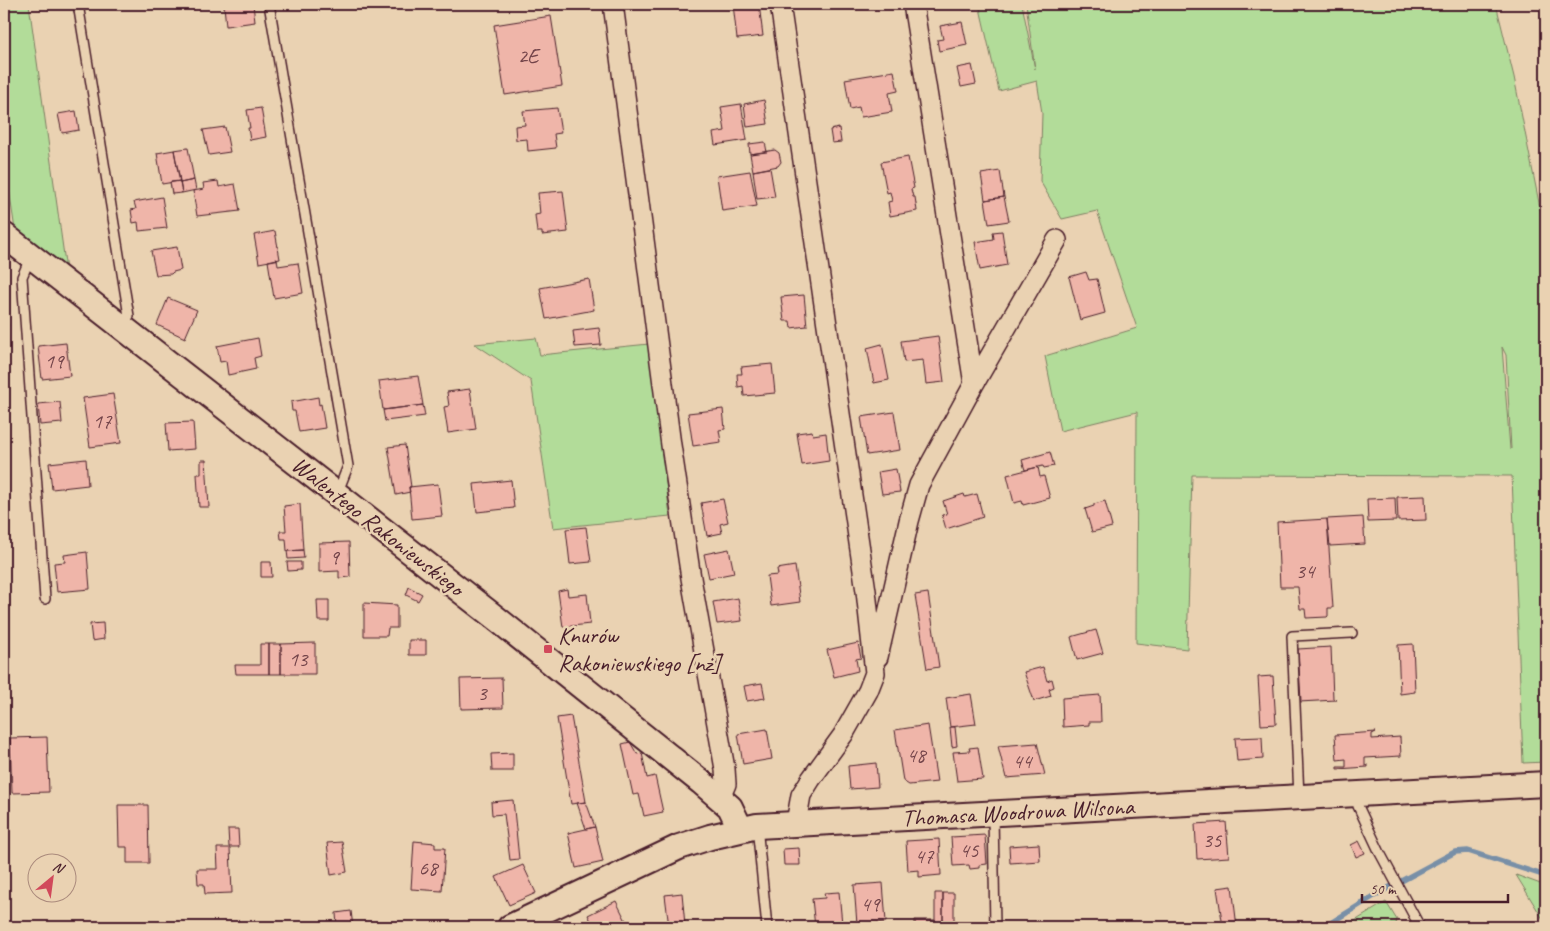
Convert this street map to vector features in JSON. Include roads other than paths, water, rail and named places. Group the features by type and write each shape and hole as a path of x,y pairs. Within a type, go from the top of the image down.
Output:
{"street":[{"path":"613,4 675,474 691,578 725,770 726,784 720,798"},
{"path":"780,4 866,591 875,673"},
{"path":"913,4 974,384"},
{"name":"Walentego Rakoniewskiego","path":"4,234 520,637 730,806 749,827"},
{"path":"796,823 801,795 844,735 868,691 875,673 919,485 974,384 1057,240"},
{"name":"Thomasa Woodrowa Wilsona","path":"510,927 679,847 749,827 1546,784"}],"lane":[{"path":"78,4 129,316 121,325"},
{"path":"269,4 348,466 337,494"},
{"path":"31,256 22,277 45,599"},
{"path":"1299,797 1292,636 1352,633"},
{"path":"1357,794 1358,806 1402,896 1420,927"},
{"path":"993,813 995,927"},
{"path":"749,827 767,927"}],"waterway":[{"path":"1324,927 1379,893 1455,852 1468,851 1546,876"}],"place":[{"name":"Knurów Rakoniewskiego [nż]","path":"548,649"}]}
